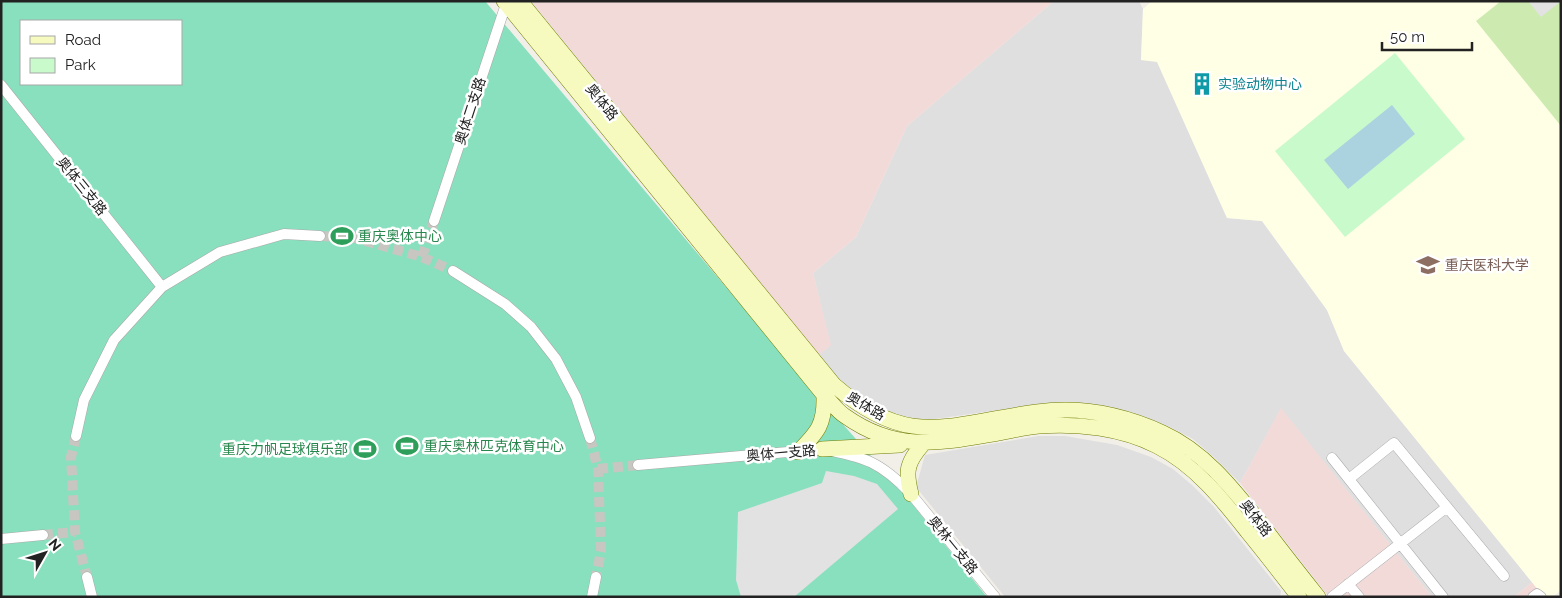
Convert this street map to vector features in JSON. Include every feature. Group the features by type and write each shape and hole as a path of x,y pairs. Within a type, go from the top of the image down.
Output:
{"main road":[{"name":"奥体路","path":"510,2 824,395 844,416 871,431 898,440 923,444 1038,426 1064,426 1122,433 1157,446 1199,476 1221,499 1293,593"},
{"name":"奥体路","path":"510,2 834,385 853,402 877,416 902,425 930,429 1037,412 1066,410 1096,412 1126,419 1164,433 1187,447 1209,464 1234,490 1318,597"},
{"path":"798,452 811,439 820,426 824,412 824,395"},
{"path":"822,449 923,444"},
{"path":"911,494 907,472 913,456 923,444"}],"street":[{"name":"奥体二支路","path":"434,222 510,2"},
{"name":"奥体三支路","path":"1,85 162,287"},
{"path":"76,436 84,400 114,340 162,287 220,252 284,234 320,236"},
{"path":"453,271 505,304 532,327 556,359 576,397 590,438"},
{"path":"1348,479 1394,443 1504,576"},
{"name":"奥体一支路","path":"638,465 822,449 852,454 869,460 899,481 911,494"},
{"path":"1332,458 1443,597"},
{"name":"奥林一支路","path":"911,494 995,597"},
{"path":"1332,597 1447,507"},
{"path":"1,538 43,535"},
{"path":"87,577 92,597"},
{"path":"592,597 596,577"},
{"path":"1348,584 1359,597"},
{"path":"1533,597 1537,594 1541,597"}],"shaded area":[{"path":"531,1 1054,1 907,126 856,237 813,273 831,345 819,355"},
{"path":"1054,1 1139,1 1143,9 1141,60 1157,61 1227,218 1262,221 1327,310 1344,351 1532,582 1514,597 1432,597 1281,409 1240,483 1193,439 1168,426 1129,412 1098,405 1067,403 1034,405 928,420 904,417 884,411 862,400 844,386 819,355 830,345 813,273 856,237 907,126"},
{"name":"重庆医科大学","path":"1152,1 1561,1 1561,590 1553,597 1544,597 1344,351 1327,310 1262,221 1227,218 1157,62 1141,60 1143,9"},
{"path":"1528,1 1561,1 1541,17"},
{"path":"1281,408 1432,597 1329,597 1240,483"},
{"path":"1039,436 1065,436 1117,445 1151,457 1173,469 1214,507 1281,591 1280,597 1005,597 916,487 925,455"},
{"path":"826,471 854,476 877,484 898,509 794,597 741,597 736,580 738,512 822,483"},
{"path":"1532,582 1544,597 1514,597"}],"green space":[{"name":"重庆奥体中心","path":"1,1 485,1 810,387 901,490 987,597 1,597"},
{"path":"1501,1 1561,1 1561,126 1476,21"},
{"path":"1395,53 1465,139 1345,237 1275,151"}],"water":[{"path":"1392,105 1415,134 1348,189 1324,160"}],"tunnel":[{"path":"422,257 434,221"},
{"path":"320,236 355,238 422,257 453,271"},
{"path":"76,436 71,457 75,532 87,577"},
{"path":"590,438 598,469 601,551 596,577"},
{"path":"598,469 638,465"},
{"path":"43,535 75,532"}],"place":[{"name":"实验动物中心","path":"1202,84"},
{"name":"重庆奥体中心","path":"342,236"},
{"name":"重庆医科大学","path":"1428,265"},
{"name":"重庆奥林匹克体育中心","path":"407,446"},
{"name":"重庆力帆足球俱乐部","path":"365,449"}]}
